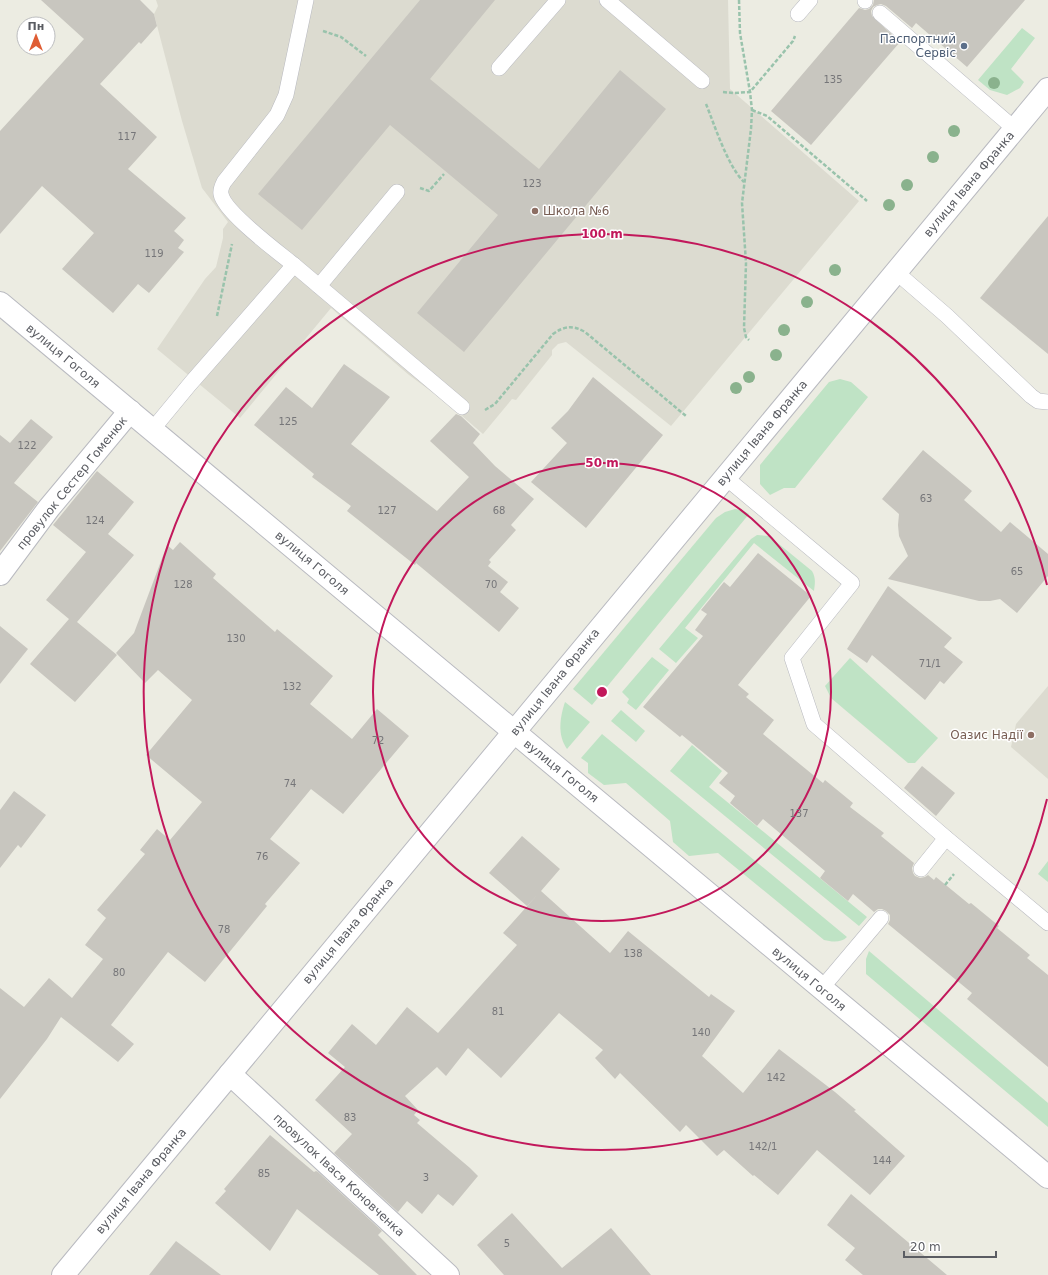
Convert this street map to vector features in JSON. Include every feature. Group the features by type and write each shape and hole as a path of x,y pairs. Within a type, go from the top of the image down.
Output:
{"street":[{"name":"вулиця Івана Франка","path":"63,1275 1048,89"},
{"name":"вулиця Гоголя","path":"0,303 1048,1178"},
{"name":"провулок Сестер Гоменюк","path":"0,574 49,508 130,411"},
{"name":"провулок Івася Коновченка","path":"230,1074 448,1275"}],"lane":[{"path":"306,0 286,95 282,106 277,115 229,175 221,188 222,198 237,217 462,407"},
{"path":"499,68 558,0"},
{"path":"607,0 702,81"},
{"path":"798,14 810,0"},
{"path":"880,13 1015,129"},
{"path":"319,286 396,192"},
{"path":"152,430 294,265"},
{"path":"896,272 947,316 1031,396 1038,401 1048,402"},
{"path":"725,477 852,584 792,658 814,724 946,838 1048,923"},
{"path":"922,870 946,838"},
{"path":"821,989 881,918"}],"path":[{"path":"739,0 740,33 752,110 742,203 746,263 744,328 746,337 749,340"},
{"path":"750,92 793,41 796,34 796,20 798,14"},
{"path":"301,25 341,37 366,56"},
{"path":"702,81 704,100 716,130 736,171 744,182"},
{"path":"752,110 767,116 867,201"},
{"path":"436,182 444,174"},
{"path":"221,349 214,339 214,334 237,217"},
{"path":"462,407 470,411 479,412 488,409 495,404 553,334 568,326 577,327 585,332 686,416"},
{"path":"945,885 952,877"}],"shaded area":[{"name":"Школа №6","path":"156,0 728,0 730,89 859,201 671,426 566,342 558,344 552,350 552,355 516,400 512,399 483,434 447,403 409,375 331,308 240,418 157,349 205,279 216,267 223,238 223,229 228,222 202,188 182,121 154,14 158,6"},
{"name":"Оазис Надії","path":"1048,686 1048,779 1011,747 1016,724"}],"green space":[{"path":"1022,28 1035,38 1011,69 1024,82 1020,88 1007,95 990,90 978,80"},
{"path":"840,379 851,382 868,397 795,488 784,488 770,495 760,484 760,465 829,382"},
{"path":"735,509 742,510 749,514 592,705 573,689 716,518 725,512"},
{"path":"757,535 769,536 812,571 815,578 814,591 754,543 685,628 698,638 676,663 659,649 751,539"},
{"path":"652,657 669,670 636,710 627,703 629,699 622,692"},
{"path":"850,658 938,738 915,763 908,763 831,698 825,686"},
{"path":"565,702 590,722 567,749 562,738 560,726"},
{"path":"621,710 645,731 636,742 611,721"},
{"path":"602,734 847,937 836,942 824,940 718,853 689,856 673,842 670,821 626,783 604,785 588,773 588,763 581,758"},
{"path":"692,745 722,771 709,787 867,917 859,926 670,771"},
{"path":"1048,861 1048,882 1038,874"},
{"path":"869,951 1048,1103 1048,1127 866,974 866,959"}],"building":[{"path":"41,0 140,0 154,14 157,26 141,44 139,42 100,84 157,137 128,169 186,218 174,231 184,240 178,248 184,252 149,293 138,284 113,313 62,269 94,233 42,186 0,234 0,131 84,39"},
{"path":"420,0 495,0 430,79 539,169 620,70 666,109 464,352 417,313 498,215 390,125 302,230 258,194"},
{"path":"874,0 1025,0 967,67 916,23 912,28 886,6 881,4 873,7 871,11 872,16 900,42 811,145 771,111 859,8 865,10 869,9 873,5"},
{"path":"1048,216 1048,354 980,298"},
{"path":"344,364 390,397 351,444 437,511 469,477 430,441 456,414 461,416 480,434 473,443 495,466 534,499 511,525 516,530 489,560 491,562 488,566 508,582 500,592 519,608 499,632 416,563 415,565 347,511 351,506 312,477 314,474 254,425 286,387 312,408"},
{"path":"593,377 663,435 586,528 531,482 567,443 551,428 568,411"},
{"path":"31,419 53,437 14,483 38,502 0,551 0,435 10,443"},
{"path":"923,450 972,491 964,500 1001,532 1010,522 1048,554 1048,576 1017,613 1000,599 979,601 888,579 908,556 899,536 899,514 882,499"},
{"path":"97,471 134,502 108,534 134,555 77,622 117,655 75,702 30,664 69,619 46,600 86,552 53,525"},
{"path":"180,542 216,574 213,578 275,632 277,629 333,676 310,704 352,739 377,709 409,736 343,814 311,789 270,839 300,863 265,904 267,906 205,982 168,952 111,1025 134,1044 118,1062 61,1017 47,1039 0,1099 0,988 24,1007 49,978 72,998 103,959 85,945 106,918 97,910 145,854 140,850 157,829 170,840 202,802 146,755 192,700 158,670 145,683 116,653 134,633 167,545 173,550"},
{"path":"758,553 811,596 738,685 749,694 746,697 774,720 763,734 823,783 825,780 853,803 850,807 884,833 881,836 914,863 912,868 915,876 920,878 928,875 934,880 936,877 969,904 971,903 999,926 997,928 1030,955 1027,958 1048,975 1048,1067 967,999 972,993 888,924 890,915 886,911 878,909 874,912 853,894 848,901 820,878 825,871 763,819 757,826 730,803 735,796 719,783 728,773 682,735 680,737 643,707 703,636 695,630 707,614 701,610 724,582 730,587"},
{"path":"888,586 952,638 944,647 963,662 944,684 940,681 925,700 872,655 867,663 847,649"},
{"path":"0,626 28,649 0,684"},
{"path":"922,766 955,793 936,816 904,788"},
{"path":"14,791 46,815 21,848 18,845 0,868 0,810"},
{"path":"522,836 560,869 541,891 610,953 628,931 709,997 711,994 735,1011 702,1056 743,1093 779,1049 835,1092 856,1110 854,1111 905,1156 870,1195 817,1150 778,1195 754,1175 753,1176 724,1150 717,1156 686,1125 680,1132 620,1073 615,1079 595,1058 603,1050 559,1013 501,1078 468,1048 446,1076 437,1067 405,1096 418,1110 414,1115 420,1120 417,1123 478,1176 453,1206 438,1194 422,1214 407,1201 398,1212 334,1153 352,1134 315,1100 345,1067 328,1053 352,1024 376,1045 407,1007 438,1033 517,945 503,933 538,894 527,906 489,873"},
{"path":"270,1135 314,1172 318,1172 382,1231 378,1235 417,1275 379,1275 297,1209 270,1251 215,1203 226,1191 224,1189"},
{"path":"851,1194 947,1275 863,1275 845,1260 855,1248 827,1225"},
{"path":"512,1213 562,1268 611,1228 651,1275 504,1275 477,1245"},
{"path":"176,1241 221,1275 149,1275"}],"place":[{"name":"Паспортний Сервіс","path":"964,46"},
{"name":"Школа №6","path":"535,211"},
{"name":"Оазис Надії","path":"1031,735"}]}
